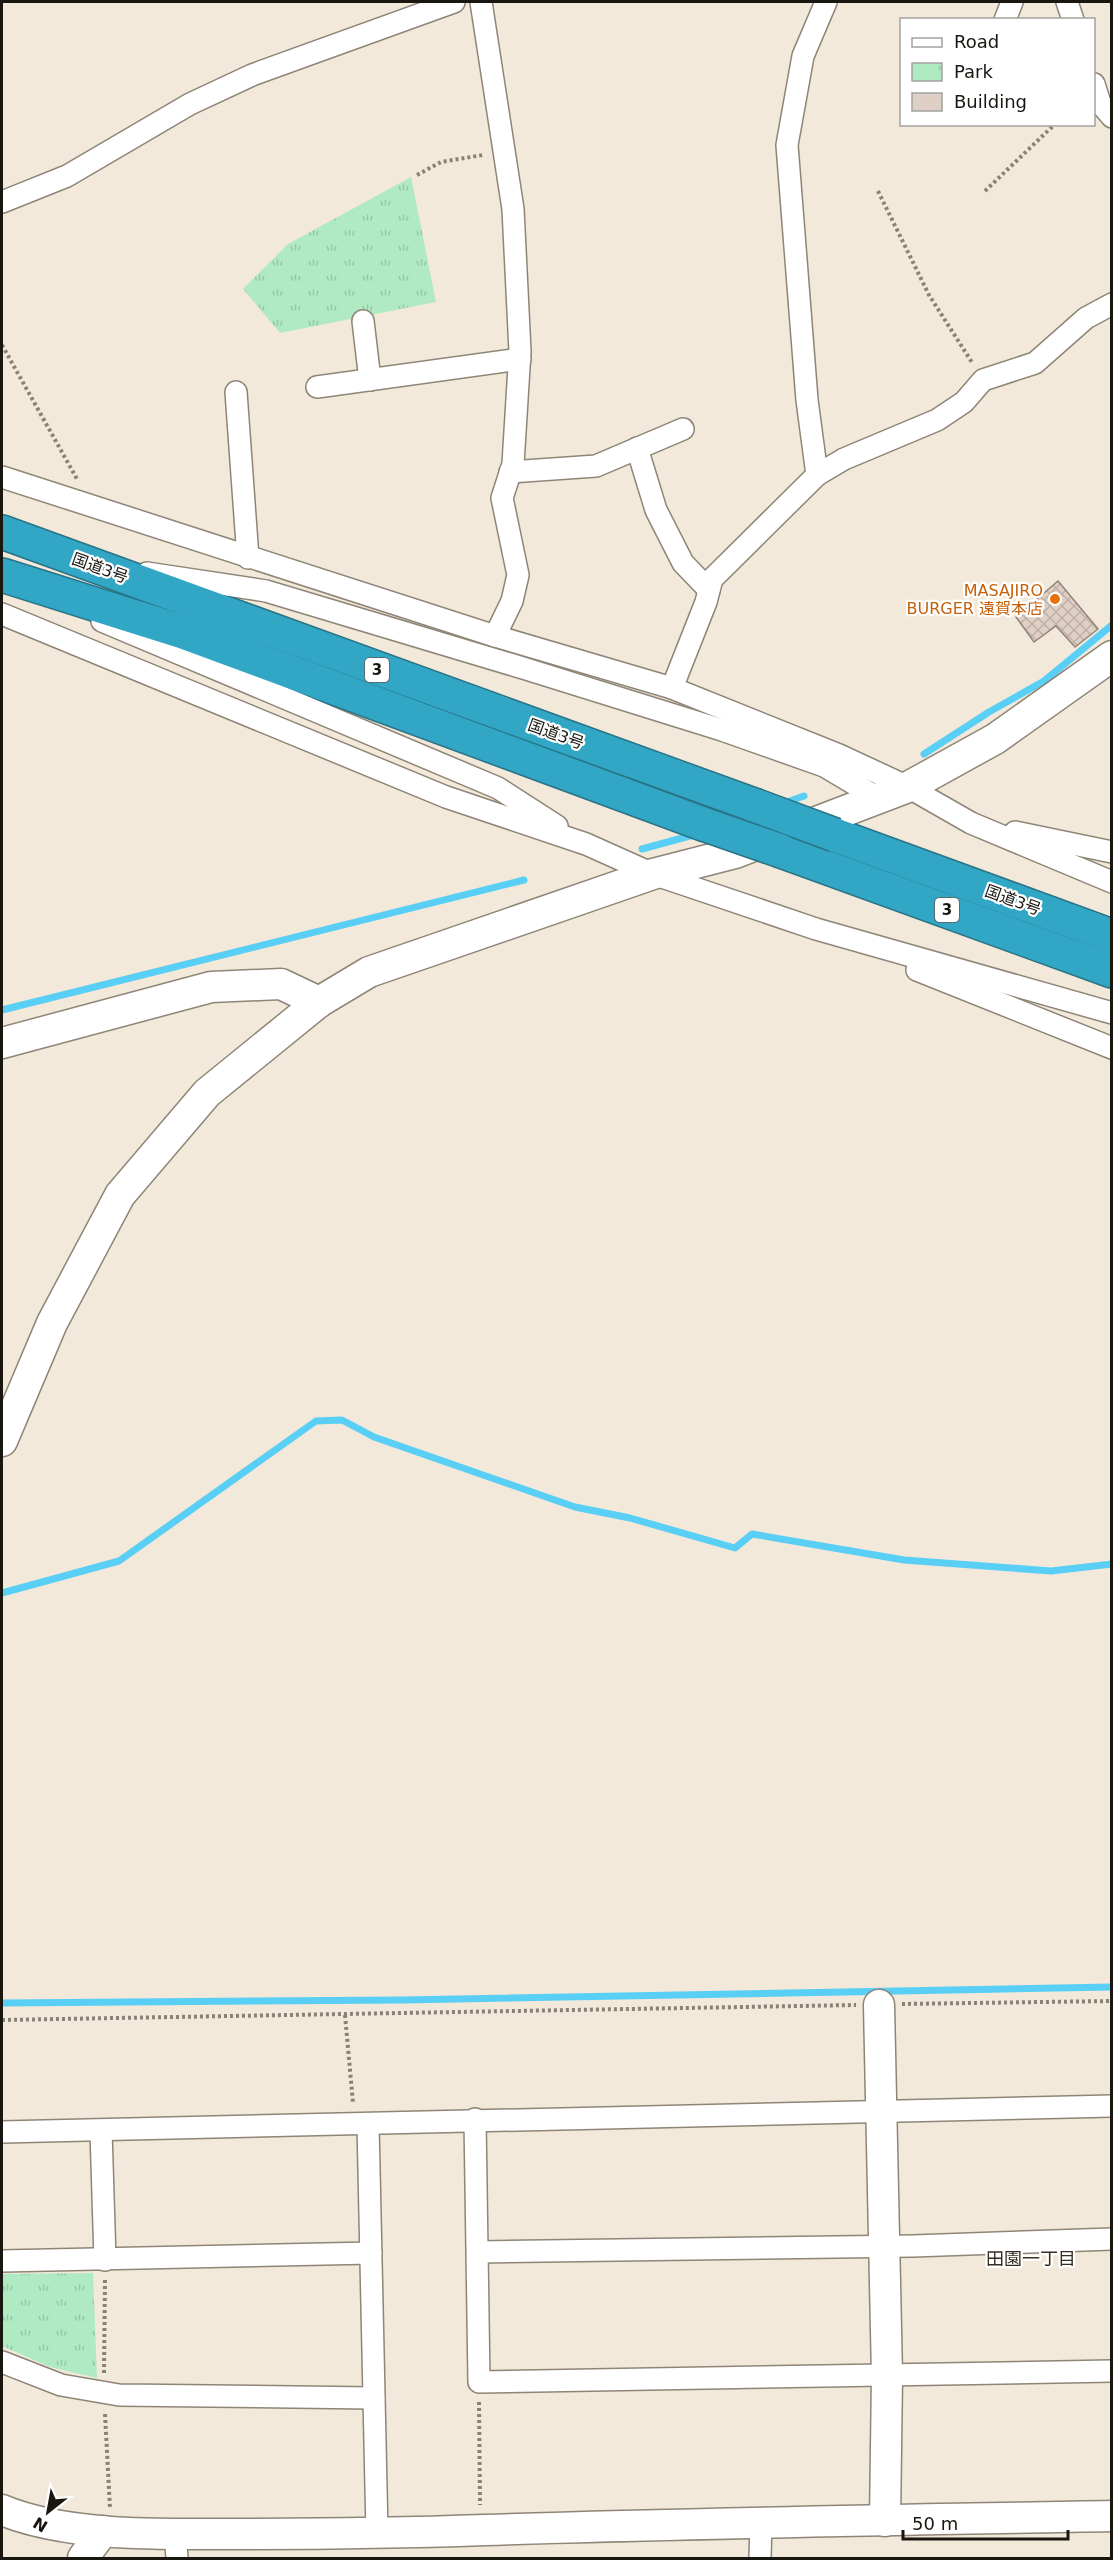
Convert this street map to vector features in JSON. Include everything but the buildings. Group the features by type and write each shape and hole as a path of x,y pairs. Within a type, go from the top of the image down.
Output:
{"highway":[{"name":"国道3号","path":"2,532 1112,936"},
{"name":"国道3号","path":"2,575 183,632 703,824 1112,971"}],"street":[{"path":"2,202 67,176 190,104 252,75 454,2"},
{"path":"482,2 513,209 520,359 510,472 502,498 518,575 513,601 495,636"},
{"path":"817,475 807,400 787,145 803,56 826,2"},
{"path":"1006,18 1012,2"},
{"path":"1067,2 1072,18"},
{"path":"1095,87 1100,103 1112,117"},
{"path":"672,688 710,590 712,579 817,475 844,459 937,420 964,402 983,380 1035,363 1086,318 1112,304"},
{"path":"363,321 370,380"},
{"path":"317,387 520,359"},
{"path":"236,392 248,558"},
{"path":"510,472 596,466 683,429"},
{"path":"637,448 656,510 683,563 710,590"},
{"path":"2,477 495,636 672,688 839,755 908,787 971,823 1112,882"},
{"path":"85,562 266,591 722,730 824,766 878,798"},
{"path":"2,575 146,640 498,788 586,844"},
{"path":"2,614 446,797 586,844 652,874 816,929 1112,1013"},
{"path":"2,1441 52,1323 120,1195 207,1093 319,1002 369,972 652,874 735,853 908,787 995,739 1112,656"},
{"path":"971,823 1112,852"},
{"path":"816,929 1112,1048"},
{"path":"2,1043 211,987 281,984 319,1002"},
{"path":"879,2005 887,2376 885,2521"},
{"path":"2,2132 1112,2106"},
{"path":"475,2120 479,2382 1112,2371"},
{"path":"361,2124 371,2253 377,2533"},
{"path":"101,2131 105,2260"},
{"path":"478,2252 885,2246 1112,2239"},
{"path":"2,2261 371,2253"},
{"path":"2,2362 61,2385 119,2395 374,2398"},
{"path":"2,2510 16,2516 176,2546 377,2533 761,2521 1112,2516"},
{"path":"760,2559 761,2521"},
{"path":"83,2559 102,2532"}],"path":[{"path":"985,191 1053,126"},
{"path":"417,175 441,162 504,151"},
{"path":"878,191 929,295 983,380"},
{"path":"2,345 90,504"},
{"path":"2,2020 1112,2001"},
{"path":"345,2015 361,2124"},
{"path":"479,2382 481,2530"}],"green space":[{"path":"411,177 436,302 280,333 243,289 288,244"},
{"path":"93,2273 97,2378 50,2367 2,2346 2,2274"}],"waterway":[{"path":"924,754 989,712 1044,681 1112,625"},
{"path":"784,803 804,796"},
{"path":"642,849 697,834"},
{"path":"2,1010 524,880"},
{"path":"2,1593 119,1561 316,1421 342,1420 374,1437 575,1507 630,1518 735,1548 752,1534 904,1560 1051,1571 1112,1564"},
{"path":"2,2003 403,2000 1112,1987"}],"place":[{"name":"MASAJIRO BURGER 遠賀本店","path":"1055,599"}],"district":[{"name":"田園一丁目","path":"1031,2258"}]}
